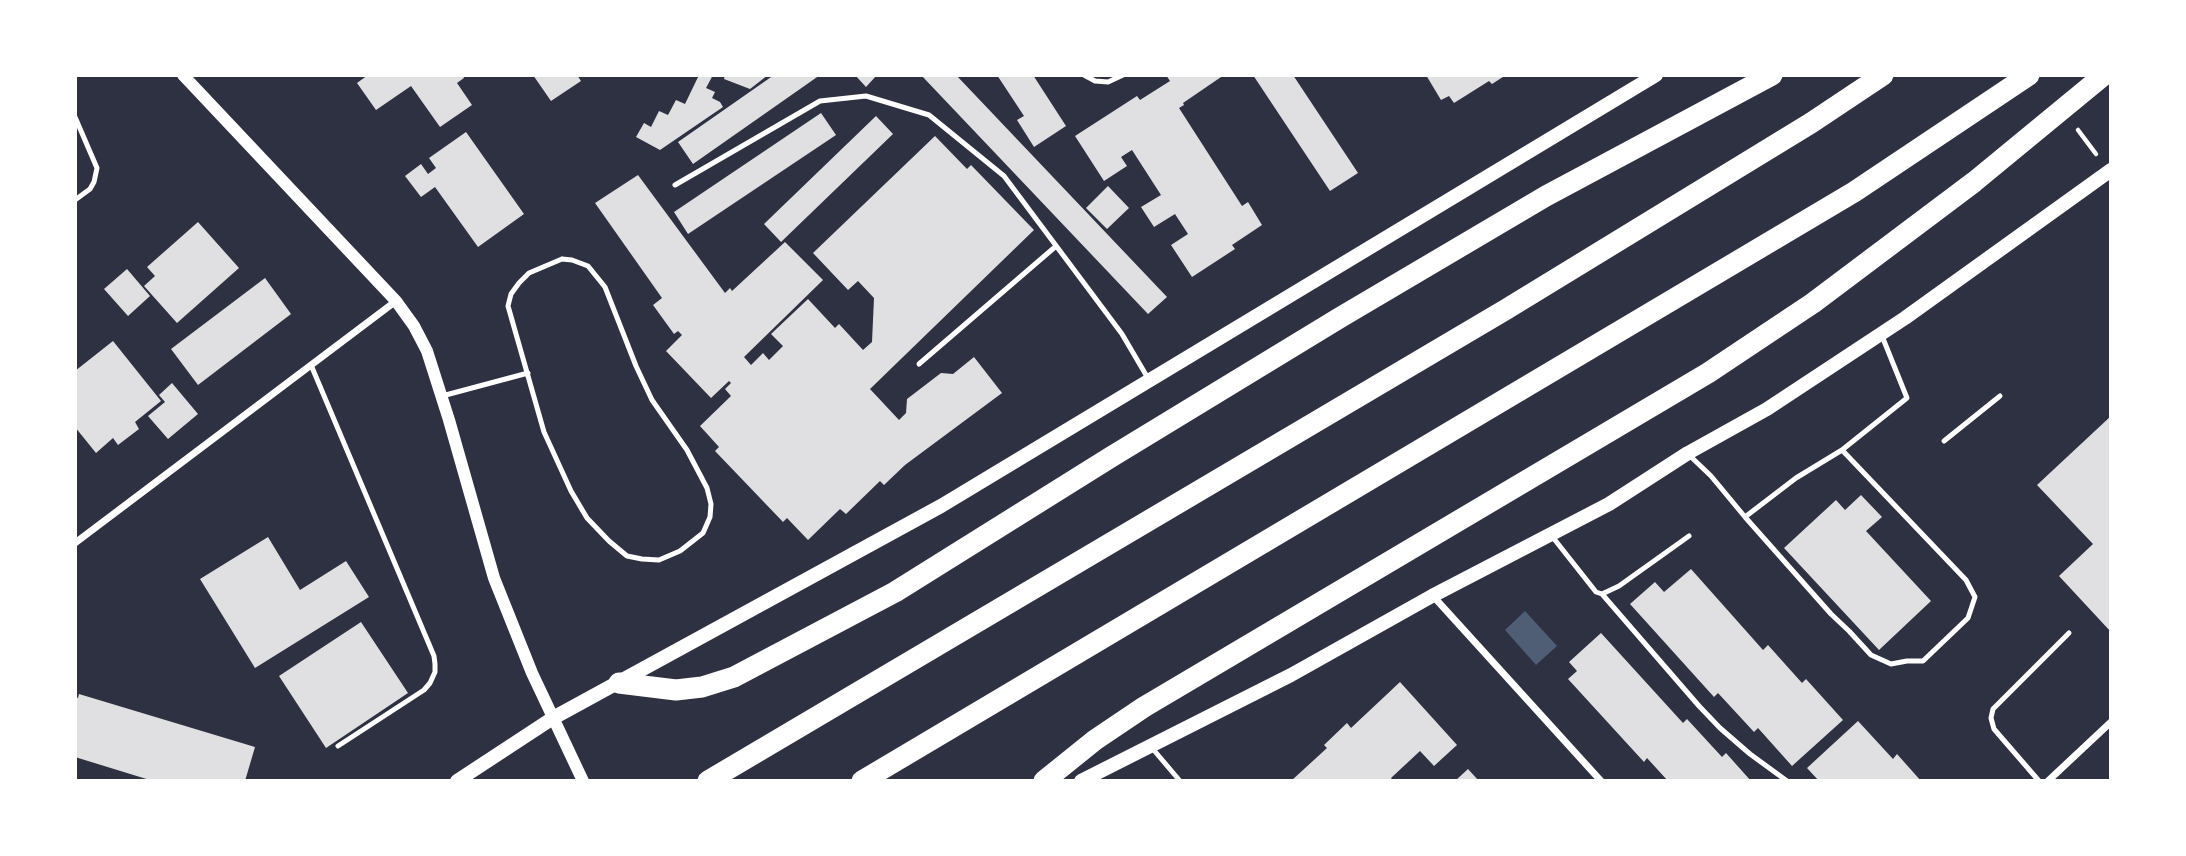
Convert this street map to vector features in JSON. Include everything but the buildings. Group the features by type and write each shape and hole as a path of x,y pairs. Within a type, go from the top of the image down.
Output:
{"highway":[{"path":"619,683 676,690 702,687 734,677 895,592 1341,317 1534,203 1772,75"},
{"path":"708,781 1505,310 1811,123 1883,75"},
{"path":"862,781 1854,192 2029,75"},
{"path":"1044,781 1095,740 1144,707 1707,373 1792,317 1963,190 2104,75"}],"main road":[{"path":"457,781 553,718 941,506 1656,75"},
{"path":"1081,781 1291,675 1432,596 1609,504 1688,453 1767,409 1881,334 2111,170"}],"street":[{"path":"183,75 396,301 414,326 427,351 442,396 494,578 553,718 583,780"},
{"path":"75,543 396,301"},
{"path":"1432,596 1601,781"},
{"path":"2048,781 2111,722"}],"lane":[{"path":"1084,75 1095,81 1108,82 1122,75"},
{"path":"675,185 820,101 866,96 929,115 1004,176 1122,334 1150,381"},
{"path":"75,117 97,168 90,189 75,200"},
{"path":"919,364 1055,247"},
{"path":"562,259 588,266 605,287 652,400 687,450 708,488 710,517 703,533 680,551 659,560 627,555 609,541 587,519 571,491 544,432 528,373 508,306 511,294 529,273 562,259"},
{"path":"1745,517 1796,478 1842,450 1907,398 1881,334"},
{"path":"311,365 435,656 435,672 424,690 338,746"},
{"path":"442,396 528,373"},
{"path":"1944,441 2000,396"},
{"path":"1688,453 1830,614 1871,655 1891,664 1923,662 1968,618 1975,597 1954,566 1842,450"},
{"path":"1550,535 1596,592 1602,594 1720,728 1787,781"},
{"path":"1602,594 1619,586 1689,536"},
{"path":"2039,781 1994,729 1991,718 1993,709 2069,633"},
{"path":"1150,746 1180,781"}],"water":[{"path":"1525,611 1557,646 1536,665 1505,630"}]}
